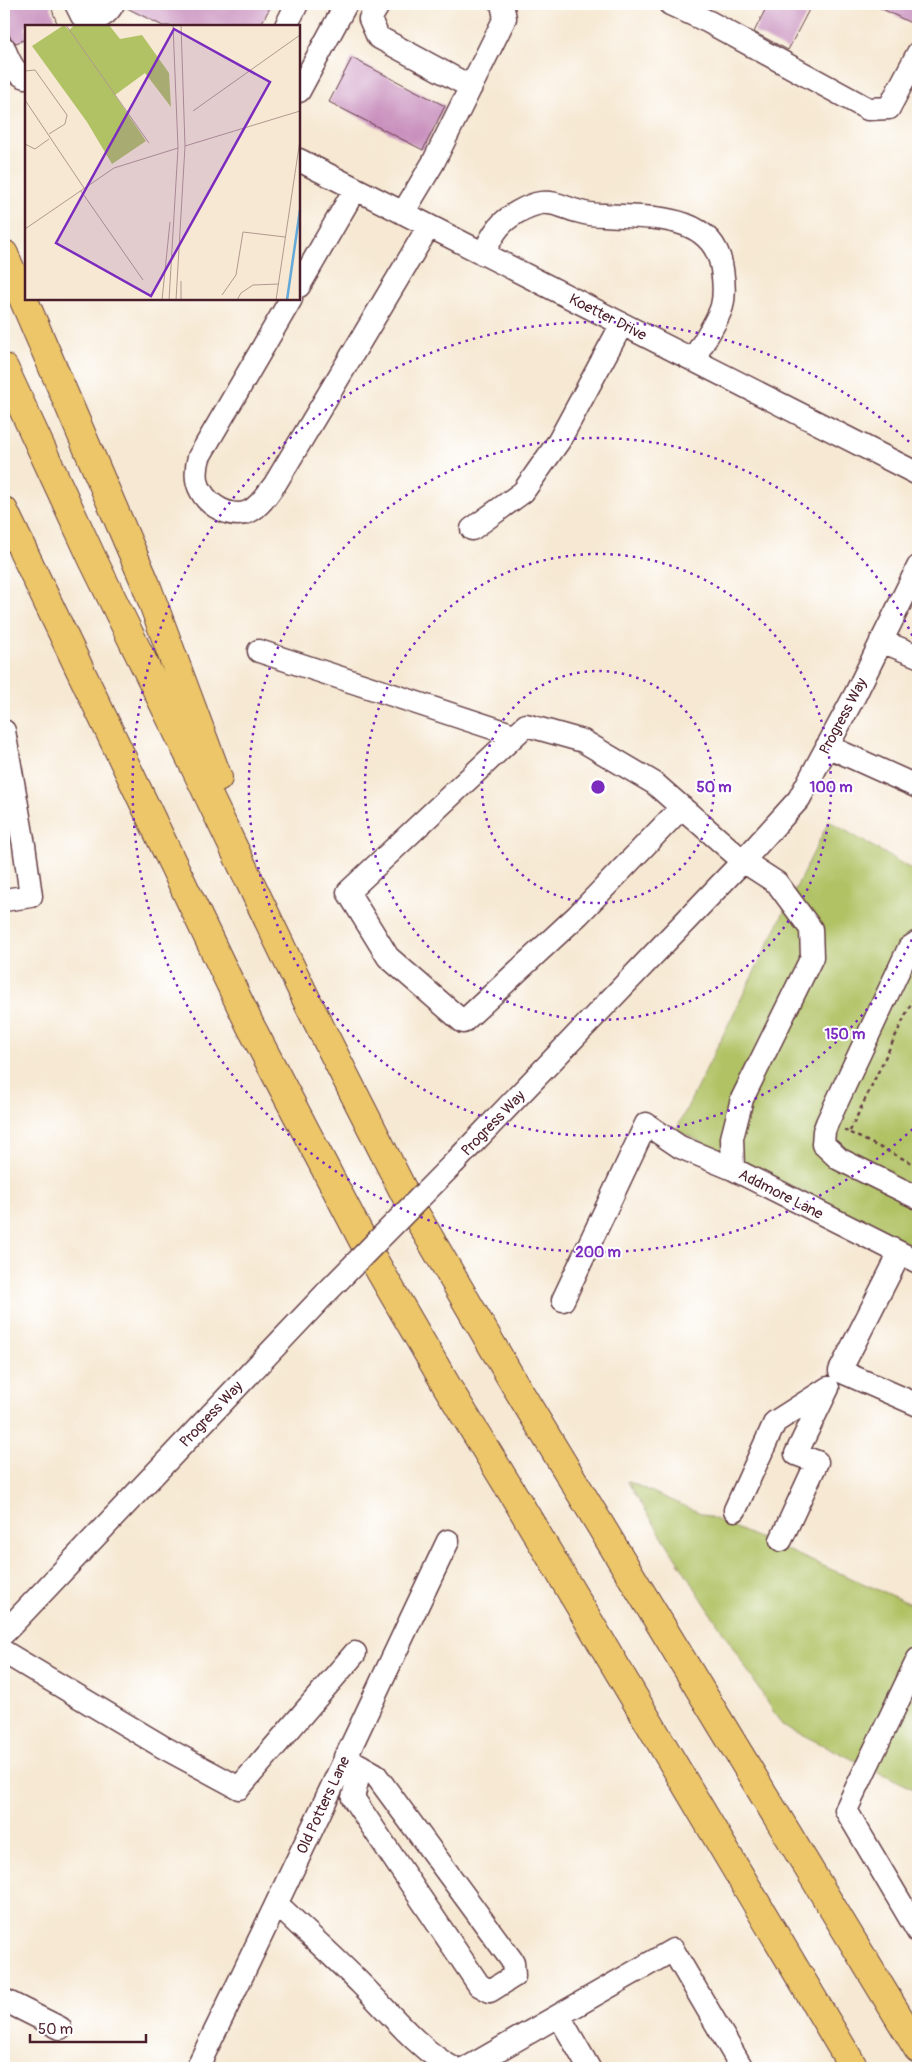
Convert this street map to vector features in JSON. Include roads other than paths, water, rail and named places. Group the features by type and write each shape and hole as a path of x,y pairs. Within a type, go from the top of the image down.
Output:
{"highway":[{"path":"4,254 145,582 283,951"},
{"path":"4,368 93,560 314,1016 433,1245 918,2049"},
{"path":"4,511 250,1024 373,1260 854,2068"},
{"path":"4,533 74,659"}],"street":[{"path":"84,17 99,18 108,12 112,4"},
{"path":"286,25 297,4"},
{"path":"300,89 346,4"},
{"path":"379,4 370,19 378,37 471,87"},
{"path":"403,213 433,163 505,18 502,4"},
{"path":"670,4 709,22 868,108 889,108 918,53"},
{"path":"4,48 12,66 24,76"},
{"name":"Koetter Drive","path":"300,161 918,474"},
{"path":"300,284 355,189"},
{"path":"483,254 499,227 517,212 540,203 559,204 576,211 594,214 668,220 694,227 714,243 722,263 725,286 722,308 693,360"},
{"path":"290,300 199,457 196,467 200,490 208,501 232,513 247,512 259,504 275,484 429,226"},
{"path":"472,529 523,492 559,441 622,324"},
{"name":"Progress Way","path":"4,1633 327,1292 455,1162 743,861 799,799 918,566"},
{"path":"881,641 918,656"},
{"path":"259,650 514,736"},
{"path":"682,807 578,915 463,1022 388,957 348,892 526,725 583,741 654,784 682,807 743,861 777,883 811,929 812,957 742,1099 732,1138 732,1169"},
{"path":"4,731 31,896 4,900"},
{"path":"827,746 918,787"},
{"path":"918,942 909,948 824,1130 824,1144 839,1159 918,1198"},
{"name":"Addmore Lane","path":"563,1300 646,1124 680,1147 732,1169 909,1257"},
{"path":"796,1454 834,1379 909,1257"},
{"path":"834,1379 918,1405"},
{"path":"736,1510 775,1422 834,1379"},
{"path":"765,1443 817,1462 782,1540"},
{"name":"Old Potters Lane","path":"197,2068 278,1905 353,1762 448,1541"},
{"path":"4,1652 163,1747 239,1788 355,1653"},
{"path":"918,1660 846,1810 918,1932"},
{"path":"353,1762 375,1774 513,1962 514,1976 490,1991 478,1985 353,1798 353,1762"},
{"path":"278,1905 402,2026 442,2062 453,2068"},
{"path":"466,2068 673,1950 742,2068"},
{"path":"4,2000 60,2028"},
{"path":"559,2016 589,2068"}]}
